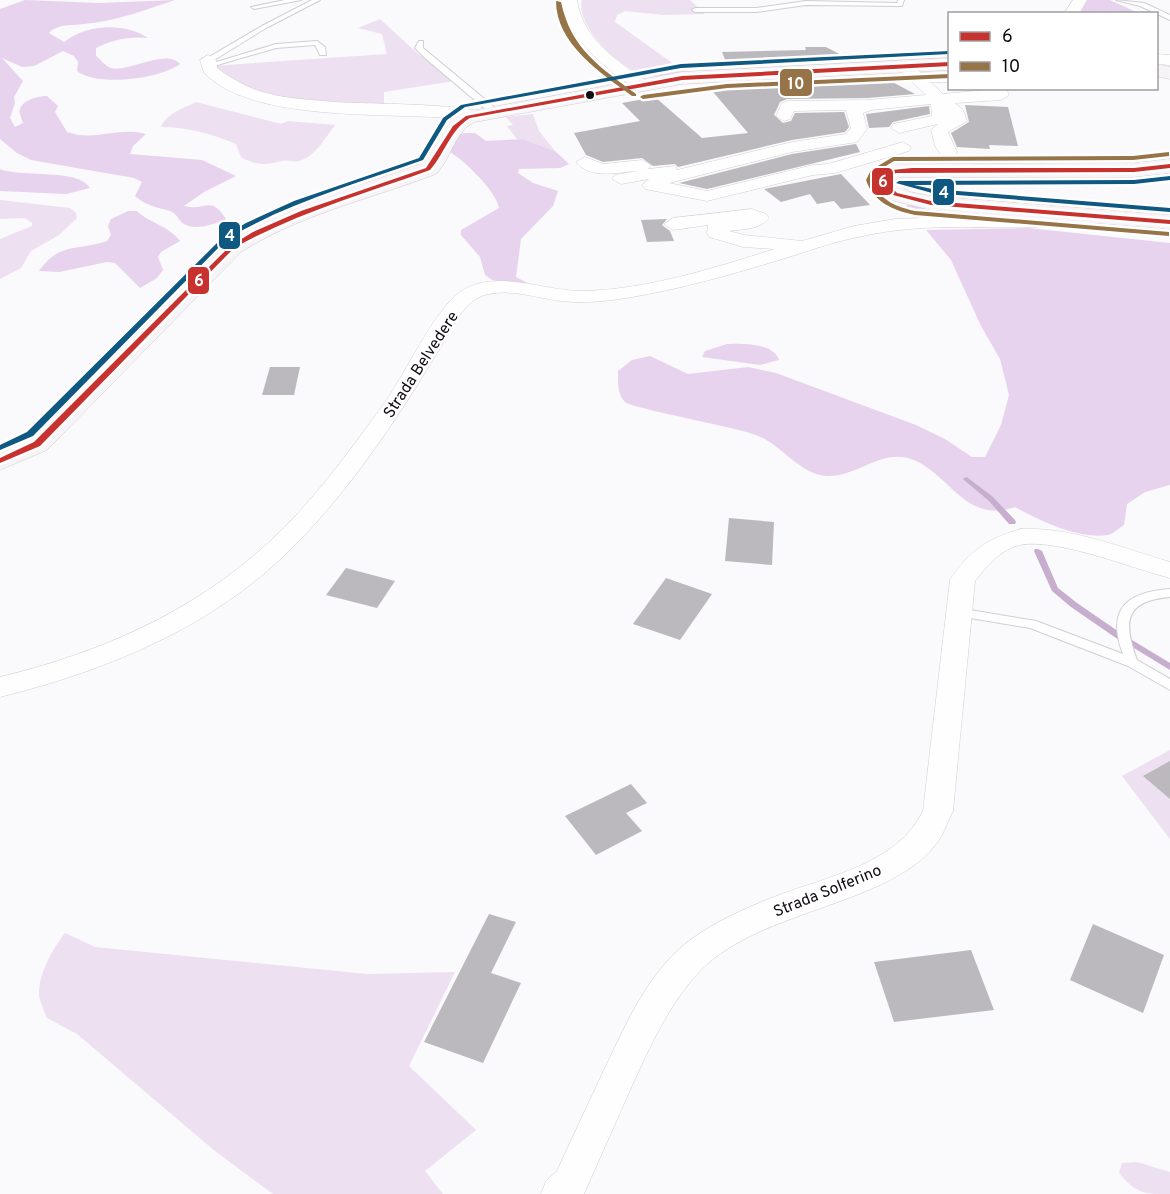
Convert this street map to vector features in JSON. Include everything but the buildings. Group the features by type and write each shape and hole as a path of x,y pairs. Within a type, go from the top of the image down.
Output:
{"main road":[{"path":"0,461 38,444 178,304 218,260 240,242 265,226 304,209 428,169 440,159 451,131 459,122 485,113 641,85 726,74 909,72 948,64"},
{"path":"1170,166 1134,170 912,170 894,171 880,180 882,186 894,194 931,203 1170,222"}],"street":[{"path":"570,0 570,11 588,41 641,85"},
{"path":"207,63 224,83 247,92 311,105 349,109 485,113"},
{"path":"909,72 948,77"},
{"path":"909,72 955,110 959,121 939,130 943,146 948,152"},
{"path":"784,116 788,106 868,105 1000,92"},
{"path":"899,128 940,118 939,99"},
{"path":"868,105 854,111 859,129 850,138 792,147 660,180 651,185 707,196 813,170 829,169 903,147"},
{"path":"585,162 601,169 664,163 699,154 781,146 792,147"},
{"path":"621,179 675,169 737,152"},
{"path":"673,224 752,214 760,218 753,222 716,227 716,233 743,241 769,242 801,248"},
{"name":"Strada Belvedere","path":"0,687 75,667 136,642 190,615 241,579 291,534 342,477 410,384 458,304 471,293 497,287 556,296 591,297 713,273 865,230 902,224 1034,222 1100,216"},
{"name":"Strada Solferino","path":"559,1194 570,1184 649,1011 691,959 738,927 788,905 873,875 912,849 928,832 938,811 963,580 976,559 990,547 1011,538 1034,535 1058,538 1170,570"}],"lane":[{"path":"254,7 298,0"},
{"path":"207,63 317,0"},
{"path":"695,10 756,10 806,3 900,5 901,0"},
{"path":"1119,0 1142,4 1170,18"},
{"path":"421,42 419,48 426,56 466,85 485,113"},
{"path":"207,63 276,46 317,43 322,53"},
{"path":"1132,663 1122,635 1125,610 1135,600 1148,593 1170,593"},
{"path":"958,612 1032,624 1132,663 1170,685"}],"shaded area":[{"path":"25,0 99,3 175,0 130,15 96,23 61,26 49,33 64,42 73,36 94,29 117,27 128,29 148,38 121,39 96,48 96,56 107,66 118,69 166,59 180,64 158,74 114,80 99,79 77,71 78,62 74,56 63,51 34,66 22,67 2,58 23,81 14,97 15,103 10,118 15,127 23,123 20,114 22,106 34,98 47,96 58,106 55,112 67,132 77,135 126,132 146,134 133,146 130,154 202,160 236,176 204,192 184,206 211,205 216,207 226,219 205,226 189,226 173,212 147,204 135,196 142,182 134,178 31,160 17,153 0,139 0,9"},
{"path":"582,0 690,0 705,14 664,15 625,11 617,15 615,22 682,70 695,72 656,77 644,75 623,64 601,45 592,33 585,22"},
{"path":"1085,0 1110,0 1136,12 1076,12 1085,4"},
{"path":"380,19 417,53 454,81 384,92 384,105 315,103 242,86 212,66 387,54 382,34 358,28"},
{"path":"196,102 281,124 288,121 335,125 320,146 305,159 256,163 241,157 236,144 227,140 190,130 161,127 171,115"},
{"path":"533,114 539,131 555,151 523,139 517,139 507,126 513,125 506,117"},
{"path":"475,133 486,141 523,139 555,151 569,164 560,168 519,169 518,173 533,183 558,191 553,206 521,239 516,277 533,286 492,280 485,275 480,257 461,235 461,230 499,208 492,193 479,177 450,152 456,134"},
{"path":"0,169 74,178 84,182 90,188 66,194 0,191"},
{"path":"0,200 70,208 76,213 77,218 59,235 31,251 21,268 0,279 0,239 32,226 32,223 25,218 0,219"},
{"path":"908,205 1052,215 918,220 903,212 902,208"},
{"path":"128,211 137,211 180,241 161,252 158,257 163,270 157,278 140,288 115,263 107,262 59,272 39,271 54,255 62,251 107,241 111,235 108,226 111,219"},
{"path":"1028,228 1170,243 1170,485 1145,492 1127,504 1124,525 1110,534 1097,536 1072,532 1035,518 1015,507 998,511 984,509 960,496 927,467 902,457 880,460 848,473 826,476 816,474 756,435 631,405 625,402 621,395 618,387 618,371 632,360 650,356 688,374 748,367 776,373 916,425 945,439 972,457 985,457 1001,425 1009,395 1000,359 981,326 951,260 926,230"},
{"path":"727,344 764,347 776,354 779,360 760,365 702,357 705,351"},
{"path":"1170,750 1170,839 1122,776"},
{"path":"65,933 95,947 367,974 455,972 409,1066 476,1130 425,1171 443,1194 273,1194 215,1151 77,1034 47,1018 41,1004 39,987 51,954"},
{"path":"1137,1162 1170,1172 1170,1194 1153,1194 1136,1189 1119,1173 1122,1163"}],"waterway":[{"path":"966,479 991,499 1012,522"},
{"path":"1038,551 1055,589 1122,638"},
{"path":"1132,643 1170,667"}],"transit line":[{"name":"10","path":"558,2 562,18 576,44 597,66 634,95"},
{"name":"4","path":"0,448 30,434 225,238 248,224 296,202 421,159 445,119 463,106 681,66 948,52"},
{"name":"6","path":"0,461 37,444 232,247 303,212 428,169 455,127 468,117 682,78 948,64"},
{"name":"10","path":"643,97 727,86 948,76"},
{"name":"10","path":"1169,154 1133,158 893,159 873,171 869,180 881,199 893,207 915,213 1169,234"},
{"name":"6","path":"1170,166 1134,170 912,170 894,171 881,180 895,194 931,203 1170,222"},
{"name":"4","path":"1170,178 1134,182 899,183 932,191 1170,210"}]}
